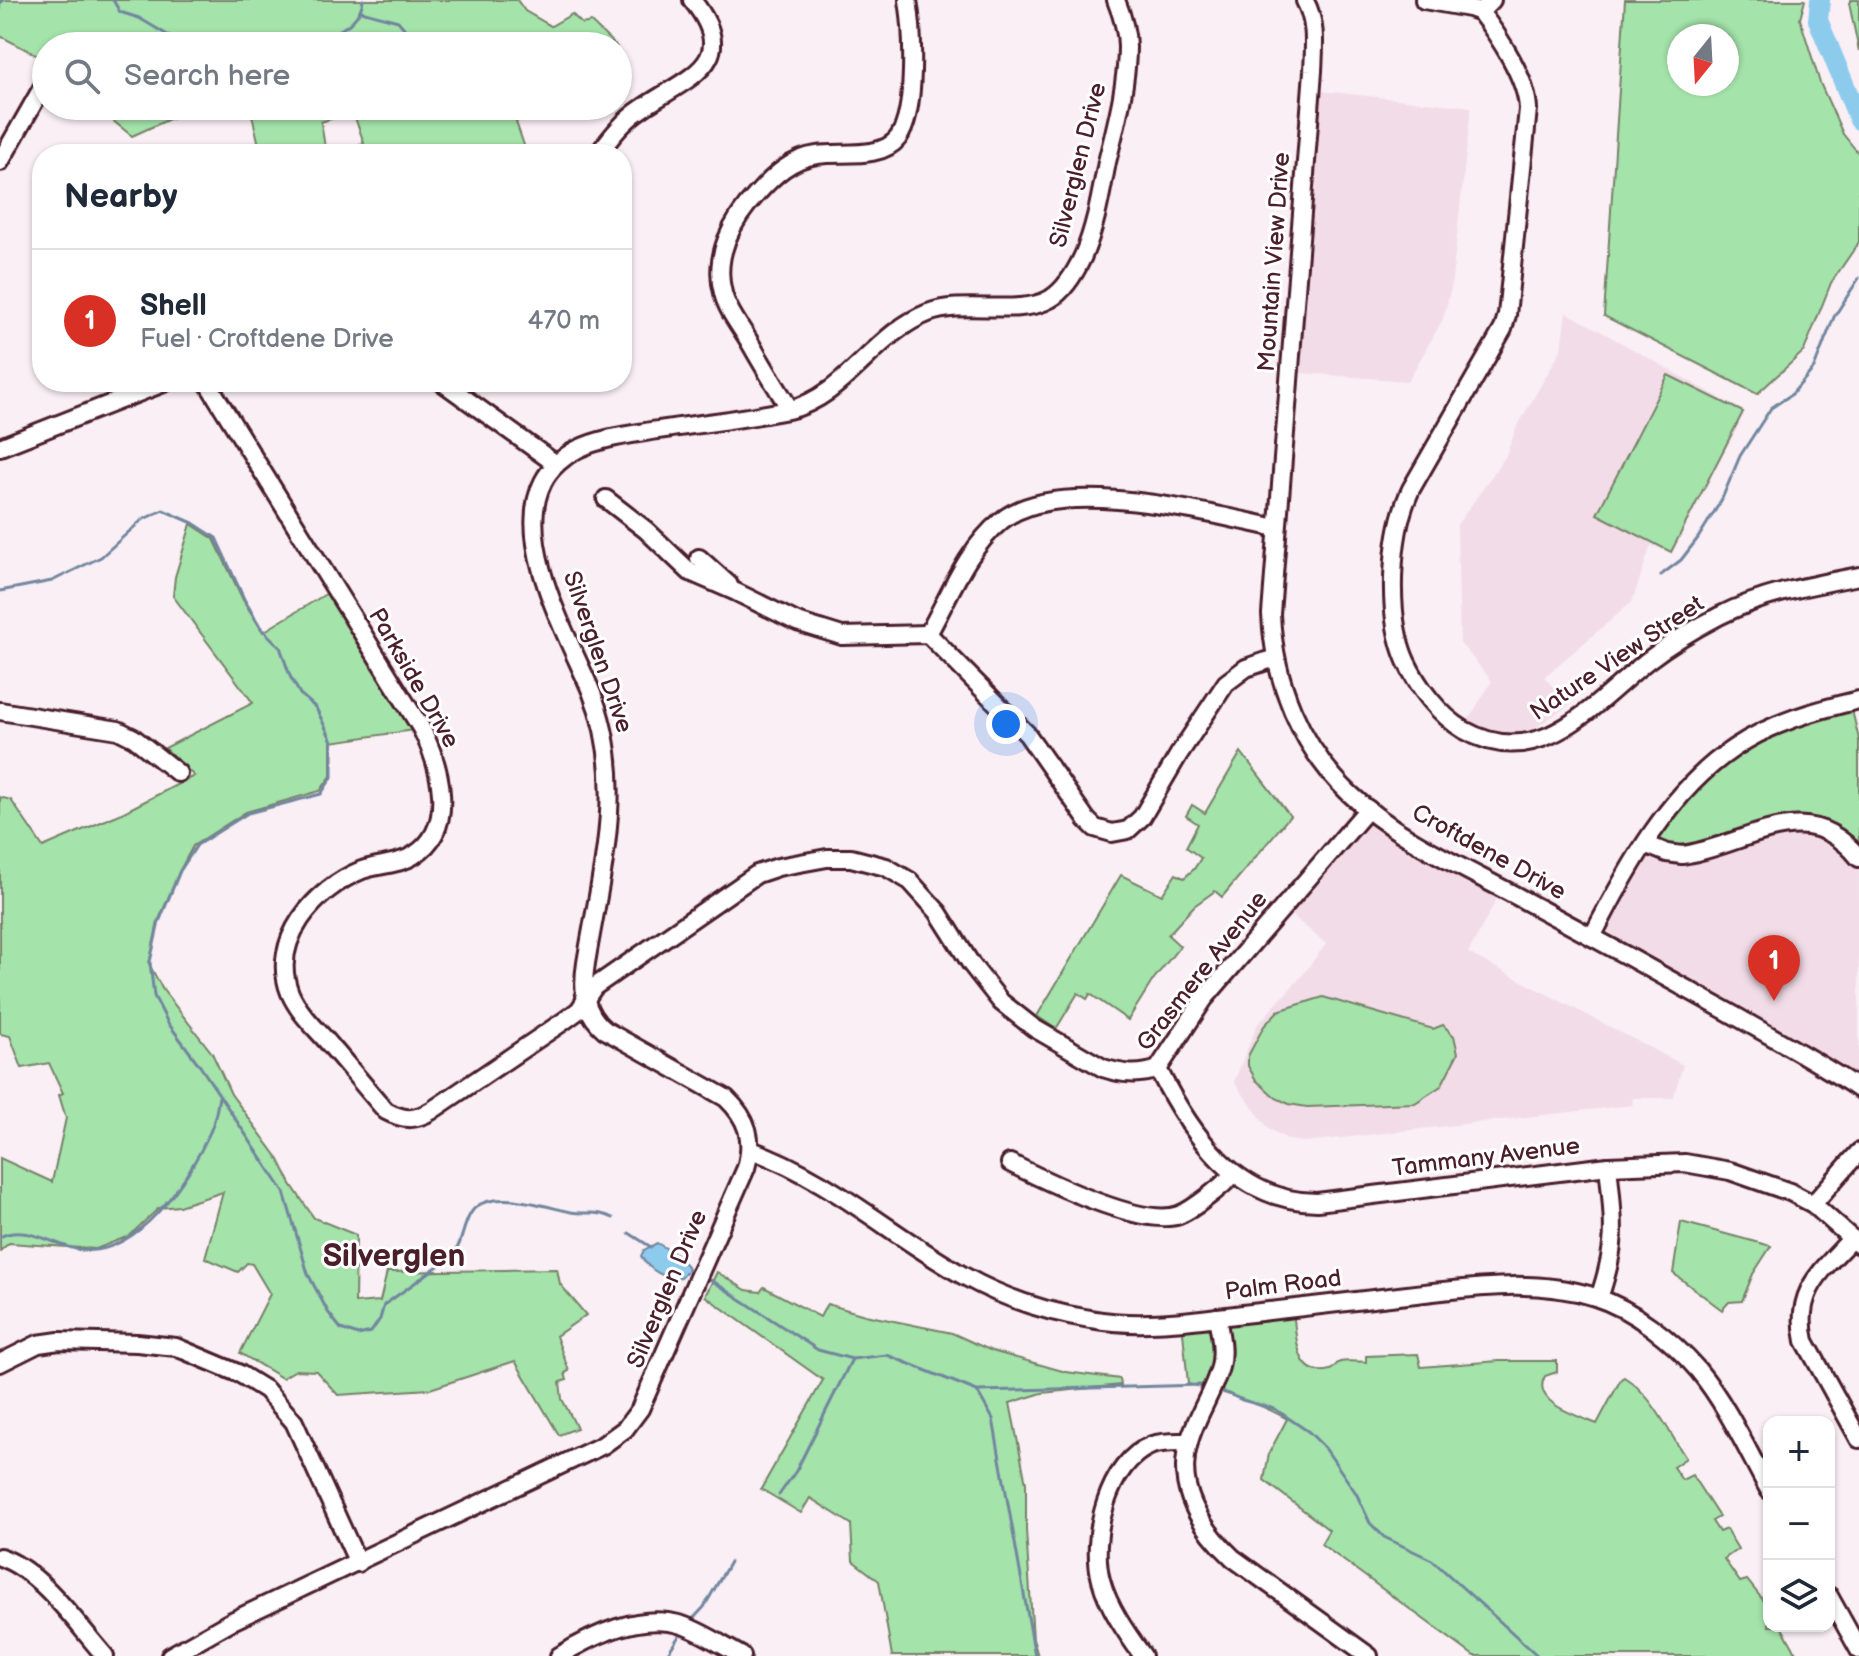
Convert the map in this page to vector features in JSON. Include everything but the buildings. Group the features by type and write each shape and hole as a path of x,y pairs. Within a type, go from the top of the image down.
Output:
{"street":[{"path":"632,115 706,63 713,32 692,0"},
{"path":"790,409 726,302 720,270 724,246 736,220 753,198 791,164 815,155 882,149 898,137 904,127 909,97 913,28 908,0"},
{"name":"Mountain View Drive","path":"1277,528 1315,36 1312,14 1305,0"},
{"path":"1424,0 1469,8 1486,6"},
{"name":"Silverglen Drive","path":"585,999 583,982 608,842 608,764 598,711 565,637 536,539 535,519 544,480 556,464 578,449 618,437 790,409 818,399 895,330 924,314 956,307 1027,306 1049,299 1066,284 1083,256 1090,234 1122,93 1127,43 1121,1"},
{"name":"Nature View Street","path":"1486,6 1528,100 1518,209 1503,329 1411,489 1400,516 1393,600 1400,646 1411,671 1454,724 1479,738 1516,745 1536,742 1568,726 1651,658 1721,615 1798,588 1859,576"},
{"path":"0,162 32,106"},
{"path":"606,144 627,120"},
{"path":"0,447 140,392"},
{"name":"Parkside Drive","path":"213,392 421,728 436,761 441,782 440,817 425,846 405,860 373,867 349,877 335,886 295,925 288,939 285,961 290,993 298,1008 386,1111 403,1119 413,1119 431,1111 564,1021 579,1010 585,999"},
{"path":"456,392 556,464"},
{"path":"606,499 646,530 690,572 797,622 829,633 928,634"},
{"path":"928,634 960,572 985,537 1005,518 1025,507 1047,502 1106,499 1160,505 1277,528"},
{"name":"Croftdene Drive","path":"1277,528 1271,614 1275,658 1289,704 1308,740 1335,778 1368,809 1433,850 1788,1046 1859,1089"},
{"path":"699,558 736,592"},
{"path":"928,634 1027,734 1081,814 1095,828 1112,833 1128,830 1142,817 1226,683 1246,668 1275,658"},
{"path":"1592,937 1645,844 1685,791 1733,748 1791,719 1859,700"},
{"path":"0,711 118,730 134,738 178,773"},
{"name":"Grasmere Avenue","path":"585,999 594,987 757,874 815,860 851,858 886,867 910,881 938,912 986,984 1001,1002 1024,1021 1103,1068 1146,1074 1158,1069 1204,999 1368,809"},
{"path":"1645,844 1682,855 1775,827 1802,824 1838,838 1859,858"},
{"path":"585,999 589,1011 605,1030 726,1098 747,1126 751,1150"},
{"name":"Tammany Avenue","path":"1158,1069 1195,1132 1233,1175 1263,1192 1282,1198 1317,1202 1608,1166 1685,1163 1730,1171 1766,1182 1813,1204 1856,1241"},
{"name":"Silverglen Drive","path":"170,1656 230,1622 591,1452 625,1429 651,1387 751,1150"},
{"name":"Palm Road","path":"751,1150 829,1188 963,1276 1029,1304 1090,1319 1135,1324 1518,1285 1549,1286 1599,1298 1646,1324 1698,1371 1715,1394 1768,1488"},
{"path":"1813,1204 1859,1152"},
{"path":"1010,1163 1111,1206 1153,1218 1182,1214 1233,1175"},
{"path":"1599,1298 1610,1267 1615,1229 1608,1166"},
{"path":"1856,1241 1815,1278 1806,1292 1801,1326 1805,1341 1859,1439"},
{"path":"1217,1317 1222,1345 1221,1365 1189,1442 1184,1467 1190,1502 1216,1542 1233,1558 1369,1656"},
{"path":"0,1363 38,1344 49,1342 137,1343 176,1347 240,1374 266,1390 294,1422 358,1563"},
{"path":"1143,1656 1112,1608 1102,1583 1098,1531 1104,1505 1116,1481 1134,1458 1149,1446 1164,1442 1189,1442"},
{"path":"0,1557 16,1562 31,1573 105,1656"},
{"path":"1835,1607 1859,1650"},
{"path":"559,1656 601,1632 634,1624 665,1623 694,1630 742,1656"}],"shaded area":[{"path":"1311,90 1471,107 1451,288 1443,319 1408,381 1290,372"},
{"path":"1566,312 1745,412 1672,554 1651,545 1632,602 1544,677 1569,705 1518,739 1492,736 1467,722 1492,681 1460,643 1457,525 1506,456 1516,429 1561,350"},
{"path":"1368,809 1502,889 1468,953 1683,1065 1673,1098 1633,1098 1632,1105 1305,1142 1289,1140 1269,1129 1234,1082 1257,1025 1326,944 1289,913"},
{"path":"1802,824 1859,859 1859,1090 1592,937 1645,845"}],"green space":[{"path":"0,0 517,0 525,11 551,26 572,14 582,24 591,22 601,32 32,32 32,53 0,36"},
{"path":"1625,0 1805,0 1800,19 1820,83 1843,134 1859,154 1859,242 1831,283 1804,351 1757,394 1604,316"},
{"path":"1859,0 1859,51 1849,3"},
{"path":"112,120 167,120 132,136"},
{"path":"253,120 327,120 321,122 324,144 259,144"},
{"path":"356,120 519,120 516,122 524,144 361,144 364,143"},
{"path":"1668,375 1743,412 1671,552 1597,514"},
{"path":"191,524 214,539 243,600 263,632 334,589 421,729 331,742 331,776 320,791 246,812 193,846 158,922 149,964 163,990 212,1053 231,1094 278,1158 314,1218 356,1235 355,1303 380,1301 387,1272 557,1269 560,1284 586,1315 556,1336 569,1371 565,1373 567,1380 560,1382 562,1399 577,1428 559,1435 515,1361 430,1389 338,1395 316,1371 296,1370 282,1378 240,1353 270,1294 252,1264 247,1263 238,1272 205,1258 223,1192 179,1206 159,1208 129,1236 96,1249 9,1243 0,1251 0,1158 52,1182 66,1118 59,1095 63,1093 49,1063 22,1068 10,1036 0,1034 0,797 11,800 43,847 122,813 194,776 165,748 253,703 173,596 175,577"},
{"path":"1850,702 1859,739 1859,859 1802,824 1694,854 1645,845 1733,748"},
{"path":"1241,752 1290,816 1222,897 1215,891 1194,906 1168,935 1180,946 1153,980 1128,1020 1090,994 1087,999 1078,993 1056,1029 1037,1016 1121,875 1162,895 1176,874 1184,878 1194,869 1201,858 1186,847 1198,824 1186,816 1192,805 1205,813"},
{"path":"1323,997 1433,1029 1443,1025 1454,1036 1458,1053 1441,1086 1415,1103 1307,1107 1276,1098 1256,1080 1248,1066 1248,1056 1264,1026 1278,1011"},
{"path":"1681,1222 1771,1246 1753,1274 1742,1301 1729,1302 1722,1310 1673,1273"},
{"path":"717,1272 746,1290 760,1292 764,1287 820,1317 827,1304 952,1333 992,1351 1066,1372 1120,1379 1121,1385 1042,1393 1010,1403 1026,1483 1033,1639 1038,1656 892,1656 879,1581 853,1561 851,1524 810,1498 801,1513 761,1489 823,1380 705,1296"},
{"path":"1293,1309 1303,1361 1309,1368 1318,1371 1330,1370 1343,1361 1366,1362 1366,1356 1418,1354 1421,1367 1499,1361 1557,1361 1557,1372 1545,1376 1542,1385 1544,1394 1559,1407 1597,1424 1624,1377 1651,1403 1686,1458 1673,1467 1682,1480 1692,1475 1719,1517 1712,1521 1719,1532 1726,1529 1738,1549 1724,1559 1740,1582 1747,1580 1763,1600 1763,1632 1784,1632 1798,1656 1474,1656 1321,1544 1329,1530 1264,1480 1269,1453 1287,1419 1239,1398 1188,1384 1182,1322"}],"water":[{"path":"657,1243 676,1254 687,1266 688,1270 681,1277 664,1276 644,1261 641,1256 644,1250"}],"waterway":[{"path":"0,3 4,0"},
{"path":"113,0 120,12 139,18 162,32"},
{"path":"336,32 352,21 363,0"},
{"path":"1820,0 1818,20 1859,120"},
{"path":"361,11 398,21 407,32"},
{"path":"1661,575 1681,560 1698,538 1721,501 1740,456 1771,408 1792,394 1814,368 1834,317 1859,278"},
{"path":"0,591 52,581 101,557 142,520 163,510 193,523 216,538 244,599 261,628 280,647 290,676 300,694 316,708 332,741 332,777 321,794 248,813 197,845 180,871 159,922 150,962 154,996 168,1023 284,1192 308,1274 328,1312 341,1329 358,1335 371,1332 380,1319 384,1305 452,1256 469,1215 482,1204 493,1200 520,1201 613,1218"},
{"path":"0,1237 28,1234 76,1249 98,1250 119,1243 139,1230 174,1193 212,1128 219,1097"},
{"path":"629,1233 651,1247"},
{"path":"711,1280 818,1350 852,1359 887,1355 977,1391 993,1419 1035,1656"},
{"path":"779,1495 796,1471 852,1359"},
{"path":"979,1391 1203,1385"},
{"path":"1222,1391 1275,1409 1309,1432 1325,1448 1356,1493 1370,1523 1384,1537 1432,1560 1538,1656"},
{"path":"692,1620 704,1607 730,1562"},
{"path":"666,1656 681,1633"}],"place":[{"name":"Shell","path":"1774,1001"}],"district":[{"name":"Silverglen","path":"394,1256"}]}
